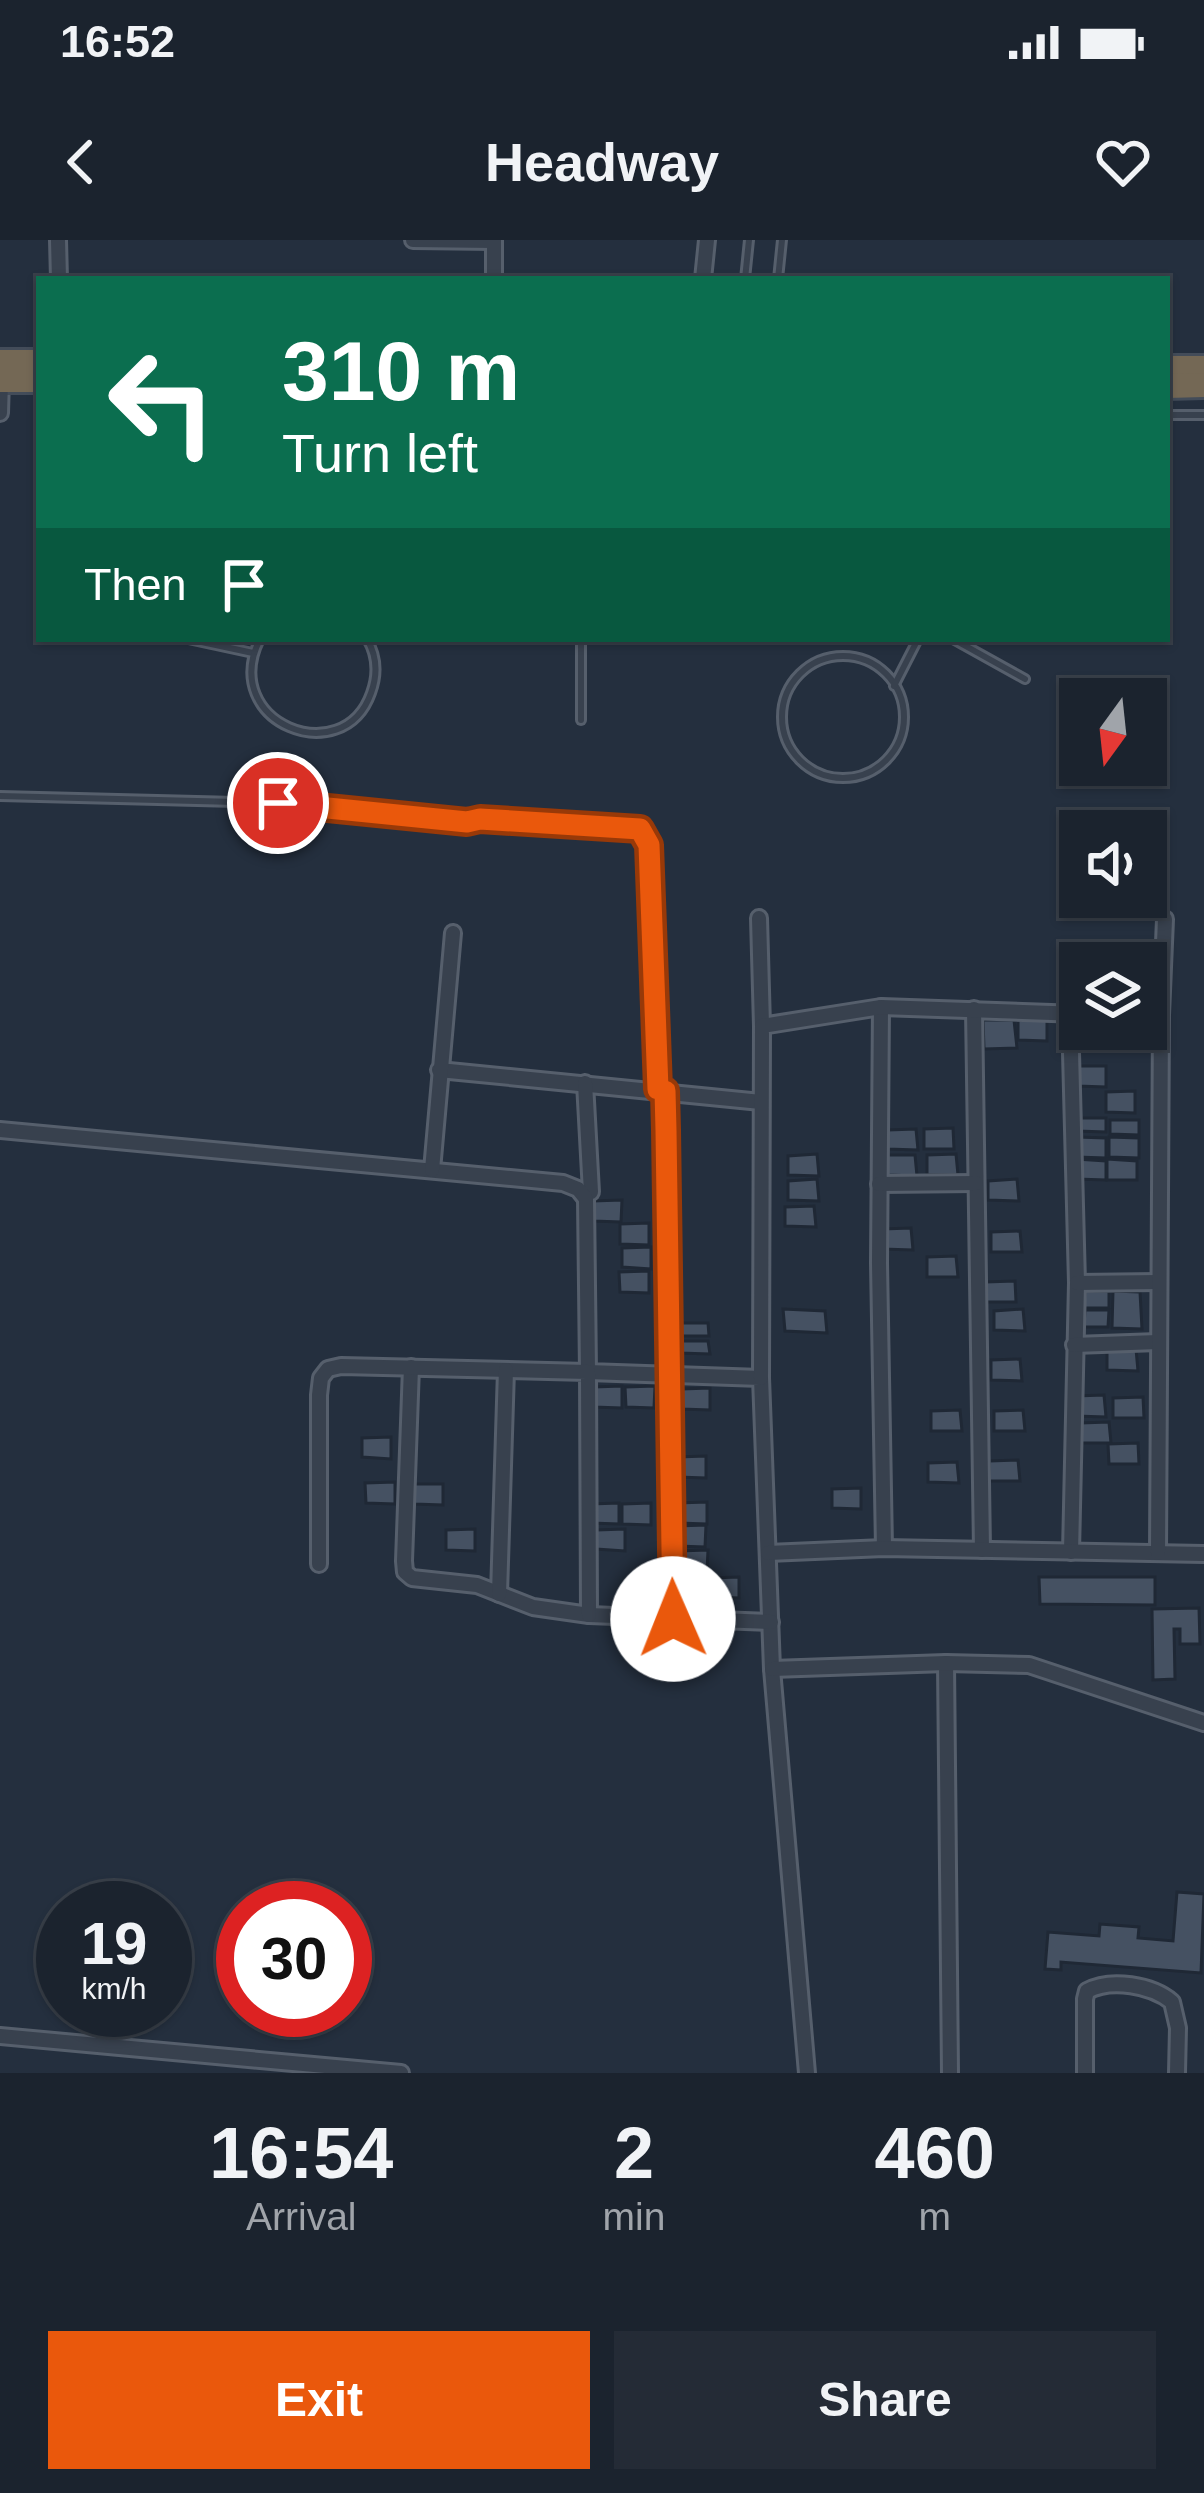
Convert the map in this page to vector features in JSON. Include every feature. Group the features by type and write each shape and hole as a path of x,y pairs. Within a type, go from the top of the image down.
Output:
{"highway":[{"path":"0,362 36,362"},
{"path":"1170,368 1204,368"},
{"path":"0,380 36,380"},
{"path":"1170,386 1204,386"}],"street":[{"path":"58,240 58,276"},
{"path":"413,240 494,240 494,276"},
{"path":"703,276 707,240"},
{"path":"0,380 0,413"},
{"path":"317,804 467,822 640,829 649,845 658,1089 665,1091"},
{"path":"759,918 761,1378 772,1669 807,2073"},
{"path":"1163,942 1166,919"},
{"path":"432,1170 453,933"},
{"path":"762,1026 881,1007 1059,1013"},
{"path":"881,1007 884,1548"},
{"path":"974,1009 982,1550"},
{"path":"1071,1552 1077,1282 1075,1050"},
{"path":"1154,1050 1158,1553"},
{"path":"439,1070 760,1102"},
{"path":"585,1083 591,1192"},
{"path":"665,1091 673,1619"},
{"path":"0,1130 563,1183 578,1189 586,1199 589,1616"},
{"path":"880,1184 976,1183"},
{"path":"1077,1282 1159,1282"},
{"path":"1075,1345 1158,1342"},
{"path":"319,1564 321,1378 328,1369 411,1367 761,1378"},
{"path":"411,1367 405,1572 412,1578 477,1585 533,1607 589,1616 771,1622"},
{"path":"499,1594 506,1370"},
{"path":"768,1553 884,1548 1204,1554"},
{"path":"946,1663 950,2073"},
{"path":"772,1669 1029,1665 1204,1723"},
{"path":"1084,2073 1085,1999 1087,1991 1099,1986 1152,1990 1172,2002 1178,2028 1177,2073"},
{"path":"0,2036 401,2073"}],"lane":[{"path":"745,276 749,240"},
{"path":"778,276 782,240"},
{"path":"1170,415 1204,415"},
{"path":"212,642 253,652"},
{"path":"258,642 250,673 255,694 266,713 284,727 305,733 327,732 353,719 368,703 376,670 368,642"},
{"path":"580,720 581,642"},
{"path":"894,686 916,642"},
{"path":"960,642 1024,679"},
{"path":"860,658 879,668 894,686 901,696 904,728 896,748 882,764 857,777 836,778 815,771 786,740 784,700 794,681 818,661 860,658"},
{"path":"0,796 317,804"}],"building":[{"path":"1047,1019 1047,1041 1018,1040 1018,1020"},
{"path":"983,1020 1014,1020 1017,1048 984,1049"},
{"path":"1077,1066 1106,1066 1106,1087 1077,1086"},
{"path":"1135,1091 1135,1113 1106,1112 1106,1092"},
{"path":"1077,1118 1106,1118 1106,1132 1077,1131"},
{"path":"1110,1120 1139,1120 1139,1135 1110,1134"},
{"path":"953,1128 954,1149 924,1149 924,1129"},
{"path":"916,1129 918,1150 887,1149 887,1130"},
{"path":"1077,1137 1106,1138 1106,1158 1076,1157"},
{"path":"1109,1137 1139,1138 1139,1158 1109,1157"},
{"path":"817,1154 819,1176 788,1175 788,1156"},
{"path":"956,1154 958,1175 927,1175 927,1155"},
{"path":"886,1155 915,1155 917,1176 886,1175"},
{"path":"1076,1159 1106,1161 1106,1180 1076,1179"},
{"path":"1107,1159 1137,1161 1137,1180 1107,1180"},
{"path":"817,1179 819,1201 788,1200 788,1181"},
{"path":"1017,1179 1019,1201 988,1200 988,1181"},
{"path":"622,1200 621,1222 593,1221 592,1201"},
{"path":"814,1206 816,1227 785,1226 785,1207"},
{"path":"649,1223 649,1245 620,1244 620,1224"},
{"path":"911,1228 913,1250 882,1249 882,1229"},
{"path":"1020,1231 1022,1252 991,1252 991,1232"},
{"path":"651,1247 651,1269 622,1267 622,1248"},
{"path":"956,1256 958,1277 927,1277 927,1257"},
{"path":"649,1271 649,1293 620,1292 619,1272"},
{"path":"1015,1281 1016,1302 985,1302 985,1282"},
{"path":"1085,1291 1109,1291 1109,1308 1084,1308"},
{"path":"1113,1291 1140,1292 1142,1329 1112,1328"},
{"path":"783,1309 825,1311 827,1333 785,1331"},
{"path":"1023,1309 1025,1331 994,1330 994,1311"},
{"path":"1085,1310 1109,1310 1108,1327 1084,1327"},
{"path":"679,1323 708,1323 709,1336 678,1336"},
{"path":"679,1341 708,1341 710,1354 679,1353"},
{"path":"1136,1349 1138,1371 1107,1370 1107,1350"},
{"path":"1020,1359 1022,1381 991,1380 991,1360"},
{"path":"622,1386 622,1408 593,1407 593,1387"},
{"path":"655,1386 654,1408 626,1407 625,1387"},
{"path":"710,1388 710,1410 681,1409 681,1389"},
{"path":"1104,1395 1106,1417 1075,1416 1075,1396"},
{"path":"1143,1397 1144,1418 1113,1418 1113,1398"},
{"path":"960,1410 962,1431 931,1431 931,1411"},
{"path":"1023,1410 1025,1431 994,1431 994,1411"},
{"path":"1109,1422 1111,1443 1080,1443 1080,1423"},
{"path":"391,1437 391,1459 362,1457 362,1438"},
{"path":"1138,1443 1139,1464 1109,1464 1108,1444"},
{"path":"706,1456 706,1478 677,1477 677,1457"},
{"path":"1018,1460 1020,1481 989,1481 989,1461"},
{"path":"957,1462 959,1483 928,1482 928,1463"},
{"path":"395,1482 395,1504 366,1503 365,1483"},
{"path":"414,1484 443,1484 443,1505 414,1504"},
{"path":"861,1488 861,1509 832,1508 832,1489"},
{"path":"707,1502 707,1524 678,1523 677,1503"},
{"path":"619,1503 619,1524 591,1523 590,1504"},
{"path":"651,1503 651,1525 622,1524 622,1504"},
{"path":"706,1525 705,1547 677,1546 676,1526"},
{"path":"475,1529 475,1551 446,1550 446,1530"},
{"path":"625,1529 625,1551 596,1549 596,1530"},
{"path":"708,1550 707,1572 679,1571 678,1551"},
{"path":"709,1574 709,1596 680,1595 679,1575"},
{"path":"739,1577 739,1598 711,1597 710,1578"},
{"path":"1039,1577 1155,1577 1155,1605 1040,1604"},
{"path":"1199,1608 1200,1644 1180,1644 1180,1629 1174,1629 1175,1679 1153,1680 1152,1609"},
{"path":"1177,1892 1204,1894 1201,1973 1061,1962 1061,1970 1045,1969 1048,1932 1099,1936 1100,1924 1139,1927 1138,1938 1173,1941"}],"route":[{"path":"278,803 467,822 640,829 649,845 658,1089 665,1091 673,1619"}]}
